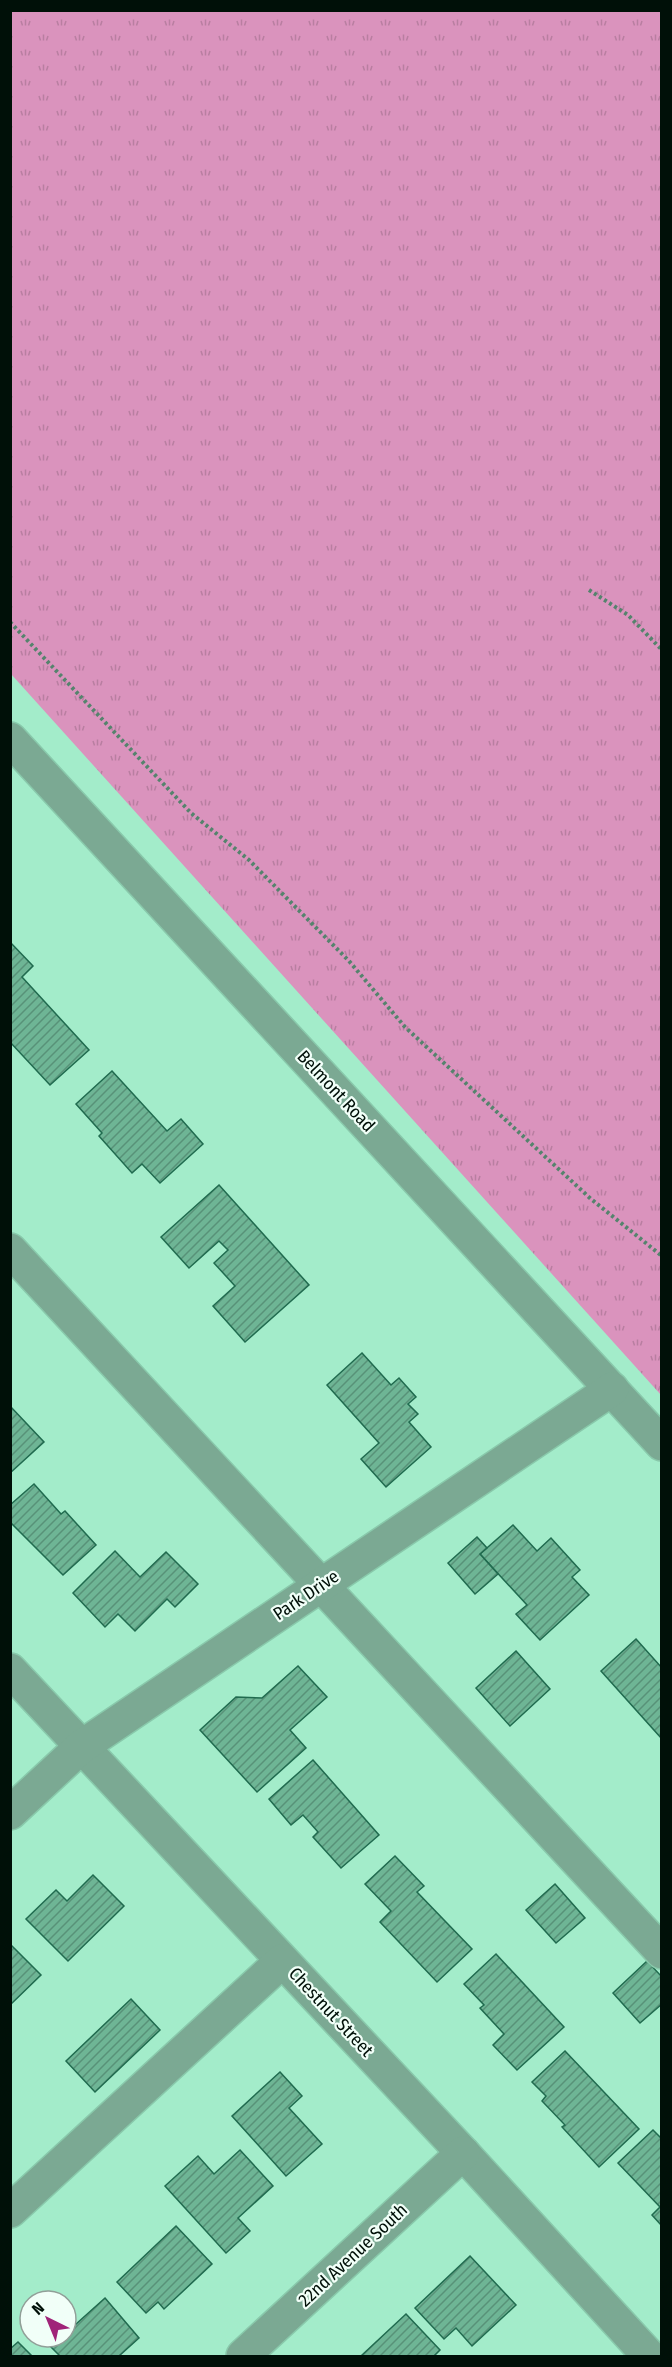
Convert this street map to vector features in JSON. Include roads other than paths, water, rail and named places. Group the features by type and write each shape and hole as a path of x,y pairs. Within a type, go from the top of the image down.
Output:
{"street":[{"name":"Belmont Road","path":"10,739 662,1444"},
{"path":"10,1250 319,1586 662,1952"},
{"name":"Park Drive","path":"10,1813 81,1747 612,1389"},
{"name":"Chestnut Street","path":"10,1670 463,2153 649,2356"},
{"path":"10,2211 282,1960"},
{"name":"22nd Avenue South","path":"243,2356 463,2153"}]}
